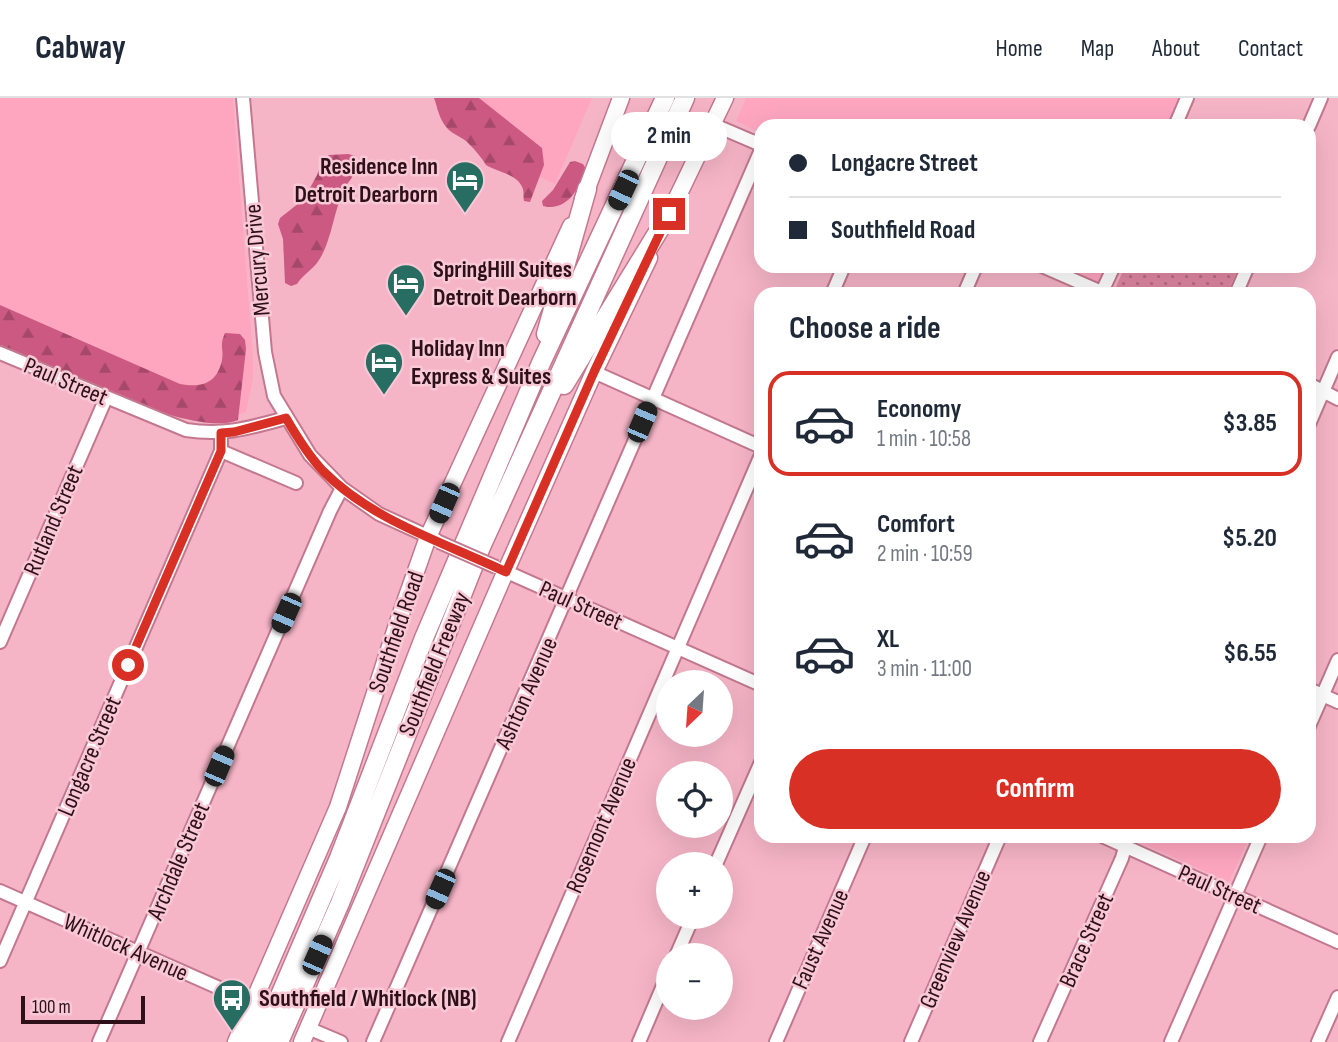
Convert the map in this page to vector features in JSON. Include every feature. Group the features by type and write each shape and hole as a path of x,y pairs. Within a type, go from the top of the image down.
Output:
{"highway":[{"name":"Southfield Freeway","path":"260,1042 339,858 424,638 541,363 665,98"},
{"name":"Southfield Freeway","path":"279,1042 340,903 481,547 685,98"},
{"path":"541,363 546,329 587,189"},
{"path":"542,413 569,379 669,214"},
{"path":"246,1042 296,941 315,912"},
{"path":"285,1042 317,955"}],"main road":[{"name":"Southfield Road","path":"236,1042 338,807 397,625 587,189 621,98"},
{"path":"305,1035 501,569 725,98"}],"street":[{"name":"Mercury Drive","path":"243,98 265,352 274,396 286,418"},
{"path":"1178,119 1187,98"},
{"path":"1312,119 1321,98"},
{"path":"712,124 754,145"},
{"name":"Ashton Avenue","path":"373,1042 754,164"},
{"path":"1058,273 1089,287"},
{"name":"Paul Street","path":"0,353 186,430 234,432 286,418 310,455 342,488 379,514 754,682"},
{"path":"1316,408 1338,357"},
{"path":"594,372 754,444"},
{"path":"1316,387 1338,399"},
{"name":"Rutland Street","path":"0,642 106,398"},
{"name":"Longacre Street","path":"0,961 221,451 221,433"},
{"path":"221,451 296,483"},
{"name":"Rosemont Avenue","path":"509,1042 754,471"},
{"name":"Archdale Street","path":"99,1042 342,488"},
{"path":"1316,709 1338,660"},
{"path":"1316,692 1338,702"},
{"path":"721,852 754,778"},
{"name":"Faust Avenue","path":"776,1042 862,843"},
{"name":"Greenview Avenue","path":"911,1042 997,843"},
{"name":"Brace Street","path":"1040,1042 1122,858 1126,843"},
{"name":"Paul Street","path":"1130,843 1235,896 1338,942"},
{"path":"1171,1042 1258,843"},
{"name":"Whitlock Avenue","path":"0,891 253,1003"},
{"path":"1318,1042 1338,997"},
{"path":"639,1042 656,1002"},
{"path":"305,1035 341,1042"}],"shaded area":[{"path":"0,98 233,98 253,356 253,379 246,412 226,419 0,336"},
{"path":"452,98 592,98 555,184 534,174"},
{"path":"746,98 1182,98 1172,119 754,119 754,130 736,121"},
{"path":"1068,273 1104,273 1100,283 1094,285"},
{"path":"1122,273 1236,273 1230,287 1116,287"},
{"path":"1141,843 1246,843 1229,882"}],"green space":[{"path":"434,98 479,98 542,148 544,165 530,202 524,201 523,189 517,180 486,165 467,142 447,128"},
{"path":"329,155 356,156 356,169 342,194 327,243 314,267 297,284 291,286 285,283 283,239 278,224 280,218 304,199 323,160"},
{"path":"570,162 583,164 586,169 576,191 566,202 551,207 543,206 542,201 553,190"},
{"path":"0,305 180,384 188,385 201,384 212,379 220,368 225,333 240,334 245,340 246,349 238,420 217,423 188,420 155,410 84,383 0,345"}],"place":[{"name":"Residence Inn Detroit Dearborn","path":"465,214"},
{"name":"SpringHill Suites Detroit Dearborn","path":"406,317"},
{"name":"Holiday Inn Express & Suites","path":"384,396"},
{"name":"Southfield / Whitlock (NB)","path":"232,1032"}],"route":[{"path":"128,665 221,451 221,433 286,418 299,440 323,470 360,502 397,523 506,572 594,372 669,214"}]}
